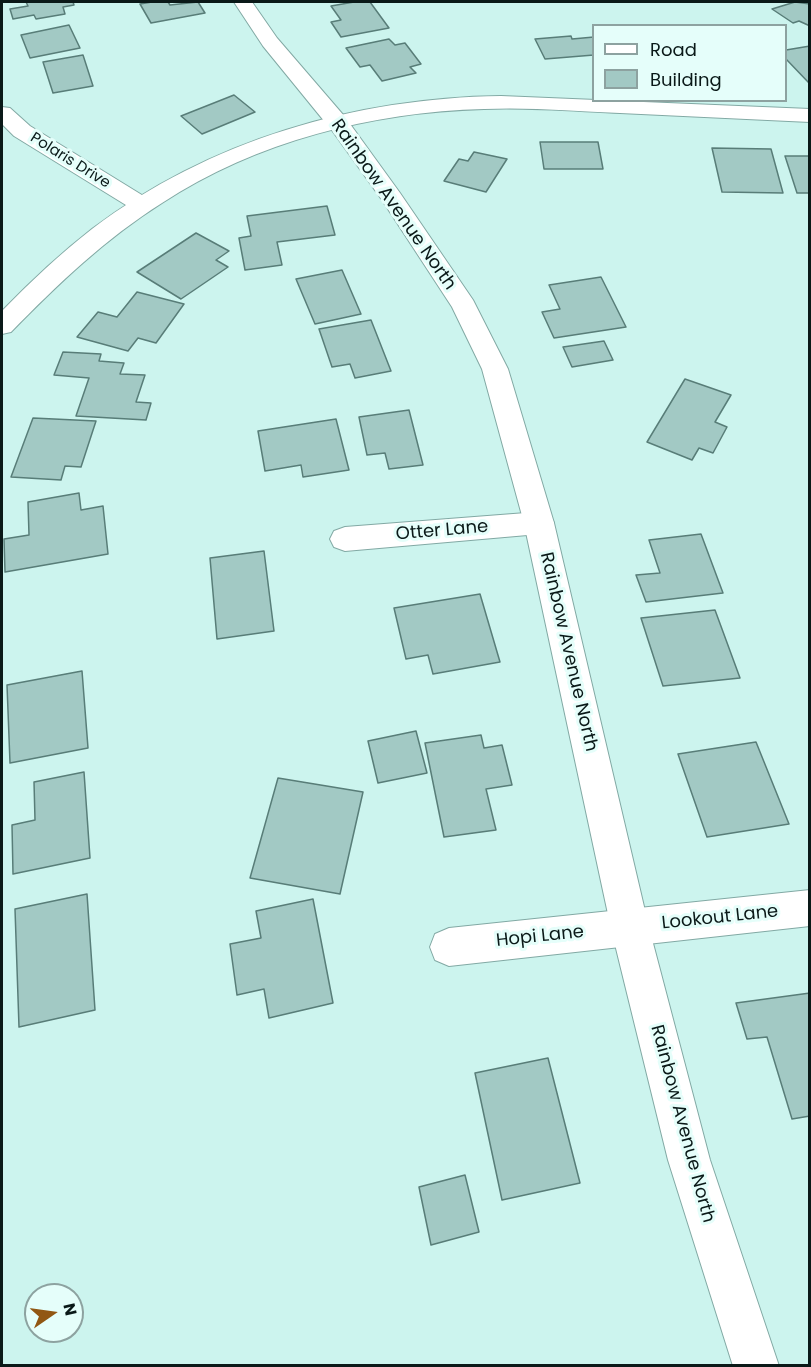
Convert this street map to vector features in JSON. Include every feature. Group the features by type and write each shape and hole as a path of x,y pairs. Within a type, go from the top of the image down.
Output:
{"street":[{"name":"Rainbow Avenue North","path":"243,2 270,42 337,122 392,198 464,306 495,369 539,523 630,928 688,1160 756,1365"},
{"path":"2,326 33,291 69,258 104,230 175,183 241,151 296,132 374,113 421,106 486,103 810,116"},
{"name":"Polaris Drive","path":"2,113 22,131 142,205"},
{"name":"Otter Lane","path":"345,540 539,523"},
{"name":"Lookout Lane","path":"630,928 810,908"},
{"name":"Hopi Lane","path":"449,947 630,928"}],"building":[{"path":"26,2 73,2 74,5 63,7 65,14 36,19 34,15 13,19 10,9 28,6"},
{"path":"168,2 170,5 198,2 205,13 151,23 140,4"},
{"path":"370,2 389,28 341,37 331,22 341,20 331,6"},
{"path":"795,2 810,4 810,26 799,21 793,23 772,9"},
{"path":"69,25 80,48 30,58 21,35"},
{"path":"571,36 572,39 592,37 592,55 545,59 535,39"},
{"path":"389,39 395,45 405,43 421,64 410,67 416,73 382,81 370,65 360,67 346,48"},
{"path":"810,46 810,83 787,60 787,50"},
{"path":"83,55 93,86 53,93 43,62"},
{"path":"234,95 255,112 202,134 181,116"},
{"path":"540,142 598,142 603,169 544,169"},
{"path":"712,148 771,149 783,193 722,192"},
{"path":"474,152 507,159 486,192 444,181 459,159 468,161"},
{"path":"785,156 810,156 810,193 797,193"},
{"path":"327,206 335,235 277,242 282,265 245,270 239,238 251,236 247,216"},
{"path":"196,233 229,251 216,260 228,267 181,299 137,272"},
{"path":"342,270 361,314 315,324 296,279"},
{"path":"601,277 626,327 554,338 542,312 560,309 549,285"},
{"path":"137,292 184,304 156,343 138,338 128,351 77,337 98,312 117,317"},
{"path":"371,320 391,371 355,378 350,364 332,367 319,329"},
{"path":"604,341 613,360 572,367 563,347"},
{"path":"63,352 101,354 99,361 124,363 120,374 145,375 136,402 151,403 146,420 76,416 89,378 54,375"},
{"path":"685,379 731,395 715,422 727,427 713,453 699,448 692,460 647,442"},
{"path":"409,410 423,465 389,469 385,453 367,455 359,417"},
{"path":"33,418 96,421 81,467 65,466 61,480 11,477"},
{"path":"336,419 349,470 303,477 301,465 265,471 258,431"},
{"path":"79,493 81,510 103,506 108,554 5,572 4,539 29,535 28,502"},
{"path":"701,534 723,593 646,602 636,575 660,573 649,540"},
{"path":"264,551 274,631 217,639 210,558"},
{"path":"480,594 500,662 433,674 428,655 406,659 394,608"},
{"path":"715,610 740,678 663,686 641,618"},
{"path":"82,671 88,748 10,763 7,685"},
{"path":"416,731 427,773 378,783 368,741"},
{"path":"481,735 484,748 502,745 512,785 486,789 496,830 444,837 425,743"},
{"path":"756,742 789,824 707,837 678,754"},
{"path":"84,772 90,858 13,874 12,825 35,820 34,782"},
{"path":"278,778 363,792 340,894 250,878"},
{"path":"87,894 95,1010 19,1027 15,909"},
{"path":"313,899 333,1003 269,1018 264,989 237,995 230,944 261,938 256,911"},
{"path":"810,993 810,1116 792,1119 767,1037 747,1039 736,1003"},
{"path":"548,1058 580,1183 502,1200 475,1073"},
{"path":"465,1175 479,1232 431,1245 419,1187"}]}
